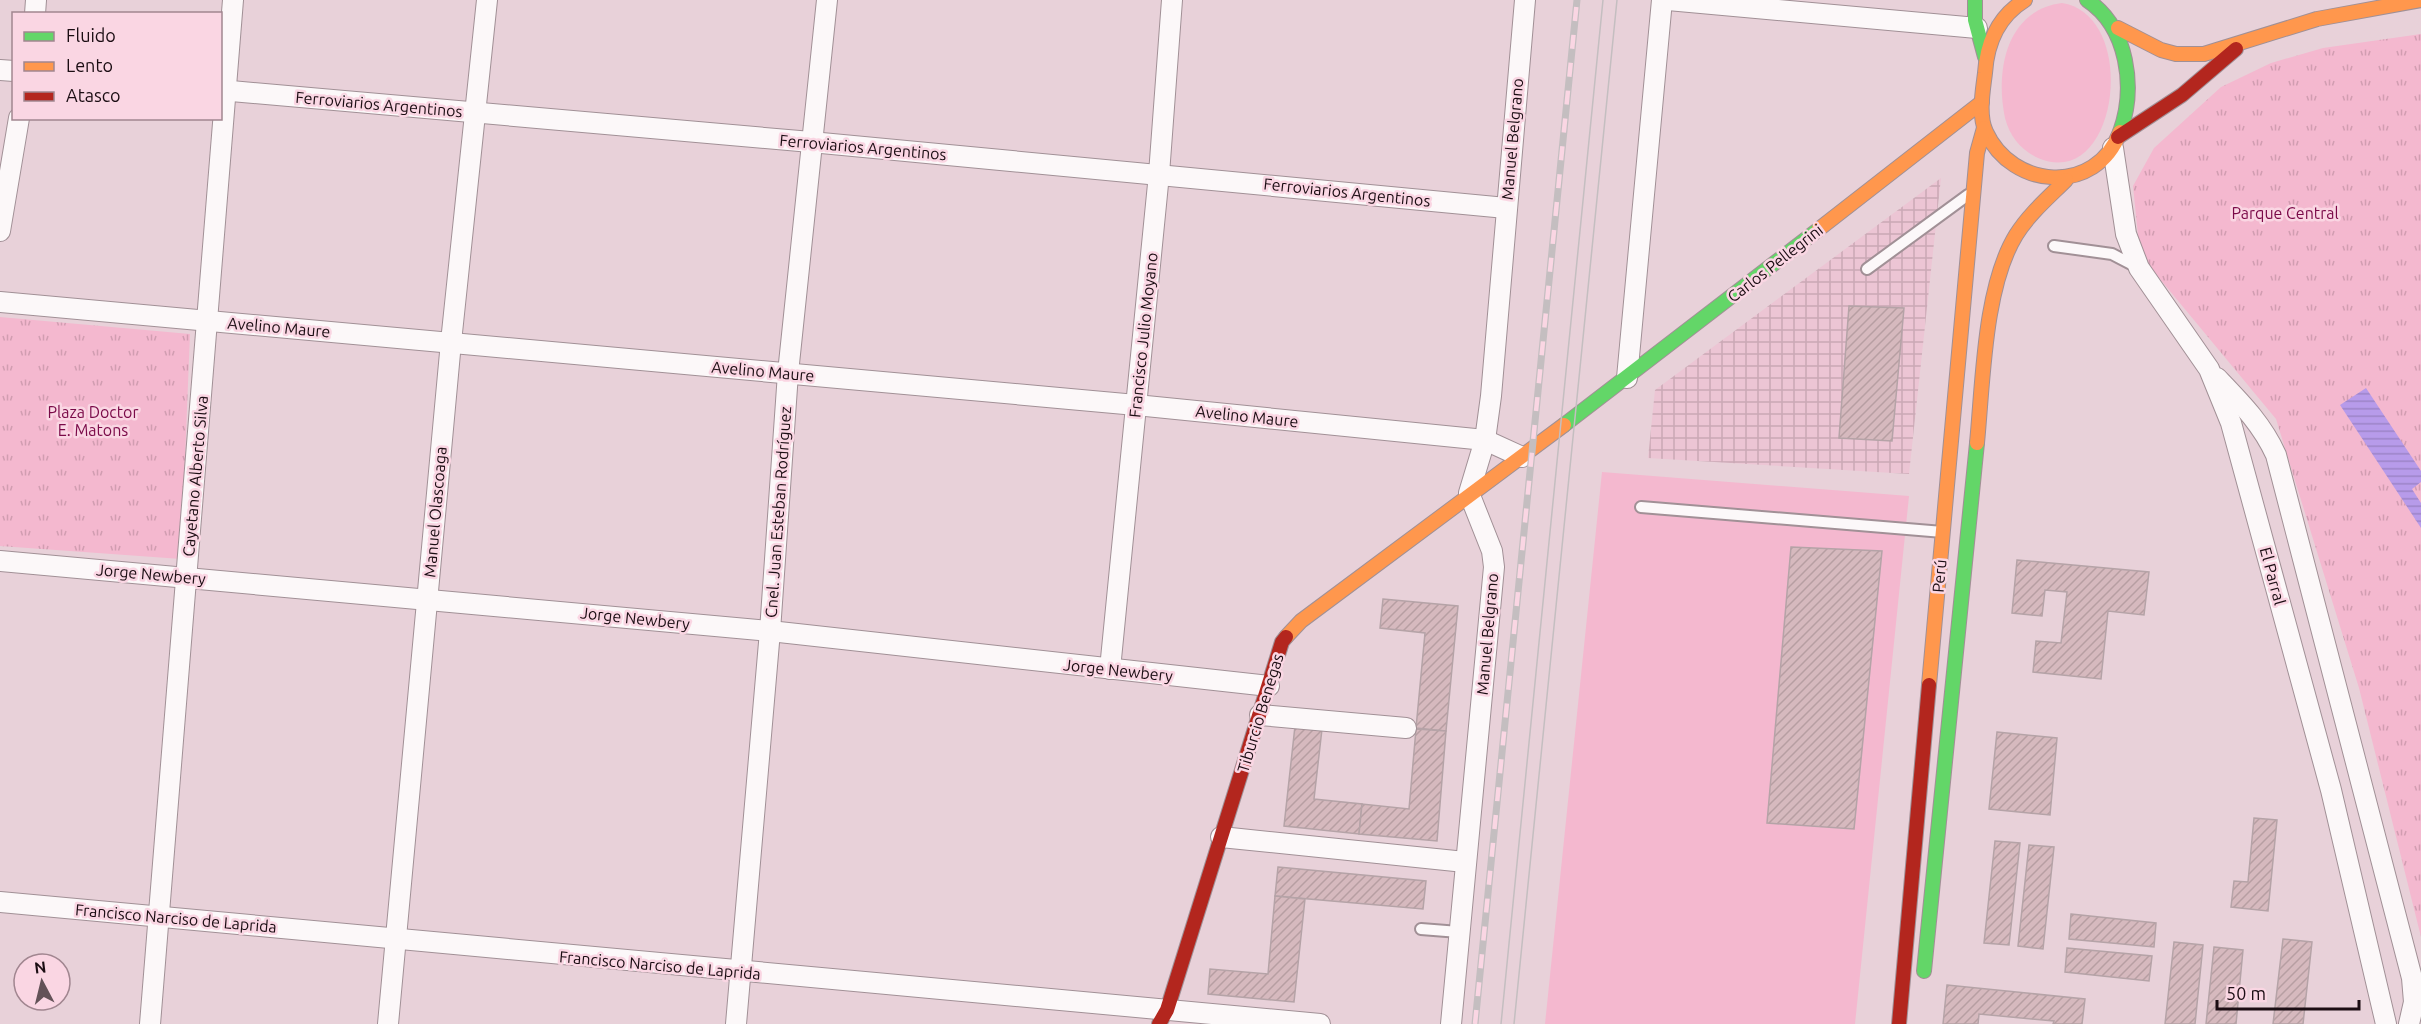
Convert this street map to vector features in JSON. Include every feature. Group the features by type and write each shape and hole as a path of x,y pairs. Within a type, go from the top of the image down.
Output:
{"main road":[{"path":"1975,0 1977,28 1985,57"},
{"path":"2025,0 2006,17 1994,35 1985,57 1982,102 1984,128 2000,154 2018,170 2043,179 2066,180 2097,164 2116,143 2182,95 2241,45"},
{"path":"2087,0 2100,4 2118,28 2145,44 2177,54 2213,53 2241,45 2278,29 2324,17 2421,0"},
{"path":"2116,143 2124,116 2127,84 2118,28"},
{"name":"Carlos Pellegrini","path":"1567,423 1982,102"},
{"name":"Perú","path":"1899,1024 1977,153 1984,128"},
{"name":"Perú","path":"1922,989 1985,365 1994,299 2002,262 2017,235 2066,180"},
{"name":"Tiburcio Benegas","path":"1163,1017 1282,642 1300,621 1469,493 1567,423"}],"street":[{"name":"Cayetano Alberto Silva","path":"150,1024 209,320 224,90 234,0"},
{"name":"Manuel Olascoaga","path":"388,1024 451,342 487,0"},
{"name":"Cnel. Juan Esteban Rodríguez","path":"736,1024 770,631 788,373 826,0"},
{"name":"Francisco Julio Moyano","path":"1110,669 1159,174 1172,0"},
{"name":"Manuel Belgrano","path":"1451,1024 1494,567 1492,551 1469,493 1485,440 1491,396 1525,0"},
{"path":"1627,378 1662,0"},
{"path":"1668,0 1977,28"},
{"name":"Ferroviarios Argentinos","path":"224,90 812,142 1506,208"},
{"path":"0,231 19,120"},
{"name":"El Parral","path":"2116,143 2126,234 2139,268 2209,369 2230,423 2331,790 2386,1024"},
{"name":"Avelino Maure","path":"0,302 1136,405 1485,440 1521,457"},
{"path":"2209,369 2254,416 2265,431 2276,455 2412,978 2414,1002 2409,1024"},
{"name":"Jorge Newbery","path":"0,561 427,598 770,631 1269,686"},
{"path":"1260,715 1406,728"},
{"path":"1221,837 1465,862"},
{"name":"Francisco Narciso de Laprida","path":"0,902 740,972 1163,1017 1320,1024"}],"lane":[{"path":"1867,269 1974,190"},
{"path":"2054,246 2112,254 2139,268"},
{"path":"1641,507 1943,532"},
{"path":"1421,929 1459,932"}],"shaded area":[{"path":"1941,178 1909,474 1648,458 1655,390"},
{"path":"2366,388 2421,471 2421,482 2412,489 2421,503 2421,528 2340,405"}],"green space":[{"path":"2062,3 2087,15 2103,37 2110,67 2110,98 2102,128 2087,150 2065,162 2038,158 2026,151 2010,131 2002,100 2004,63 2017,30 2028,17 2043,8"},
{"name":"Parque Central","path":"2421,34 2421,937 2359,688 2276,419 2140,255 2133,186 2154,148 2221,87 2271,63 2323,48"},
{"name":"Plaza Doctor E. Matons","path":"0,317 190,334 181,559 0,546"},
{"path":"1602,472 1909,496 1855,1024 1545,1024"}],"building":[{"path":"1849,306 1904,308 1892,441 1839,438"},
{"path":"1791,547 1882,551 1854,829 1767,823"},
{"path":"2017,560 2149,572 2144,615 2108,611 2101,679 2033,672 2036,641 2061,643 2067,592 2045,590 2042,616 2012,613"},
{"path":"1383,599 1458,606 1446,731 1416,728 1425,633 1380,628"},
{"path":"1295,726 1322,729 1314,799 1362,804 1359,834 1284,826"},
{"path":"1416,729 1446,731 1437,841 1359,834 1362,804 1409,809"},
{"path":"1997,732 2057,738 2050,815 1989,809"},
{"path":"2254,818 2277,820 2268,911 2231,907 2234,881 2248,882"},
{"path":"1995,841 2020,843 2009,945 1984,943"},
{"path":"2029,845 2054,847 2043,949 2018,946"},
{"path":"1278,867 1426,881 1423,909 1275,896"},
{"path":"1275,896 1305,899 1294,1002 1208,994 1210,969 1268,974"},
{"path":"2071,914 2156,923 2154,947 2069,939"},
{"path":"2283,939 2312,942 2303,1024 2273,1024"},
{"path":"2174,942 2203,945 2195,1024 2165,1024"},
{"path":"2214,947 2243,950 2236,1024 2206,1024"},
{"path":"2067,948 2152,956 2149,981 2065,972"},
{"path":"1947,985 2085,999 2082,1024 2053,1024 2054,1021 1979,1014 1978,1024 1943,1024"}],"tram line":[{"path":"1501,1024 1603,0"},
{"path":"1514,1024 1617,0"}],"railway":[{"path":"1475,1024 1577,0"}],"traffic: fast":[{"path":"1975,0 1975,20 1985,57"},
{"path":"2087,0 2112,26 2125,60 2127,97 2120,132"},
{"path":"1564,425 1819,229"},
{"path":"1924,971 1977,443"}],"traffic: slow":[{"path":"2025,0 2001,22 1992,40 1986,62 1982,118 1986,132 1998,151 2015,165 2033,174 2054,177 2074,175 2093,167 2108,153 2120,132"},
{"path":"2118,28 2161,50 2176,54 2204,54 2317,19 2421,0"},
{"path":"1819,229 1982,102"},
{"path":"1929,685 1977,153 1984,128"},
{"path":"1977,443 1991,308 2005,256 2027,220 2066,180"},
{"path":"1286,637 1301,621 1564,425"}],"traffic: jam":[{"path":"2118,137 2182,95 2236,49"},
{"path":"1159,1024 1167,1010 1282,642 1286,637"},
{"path":"1899,1024 1929,685"}]}
